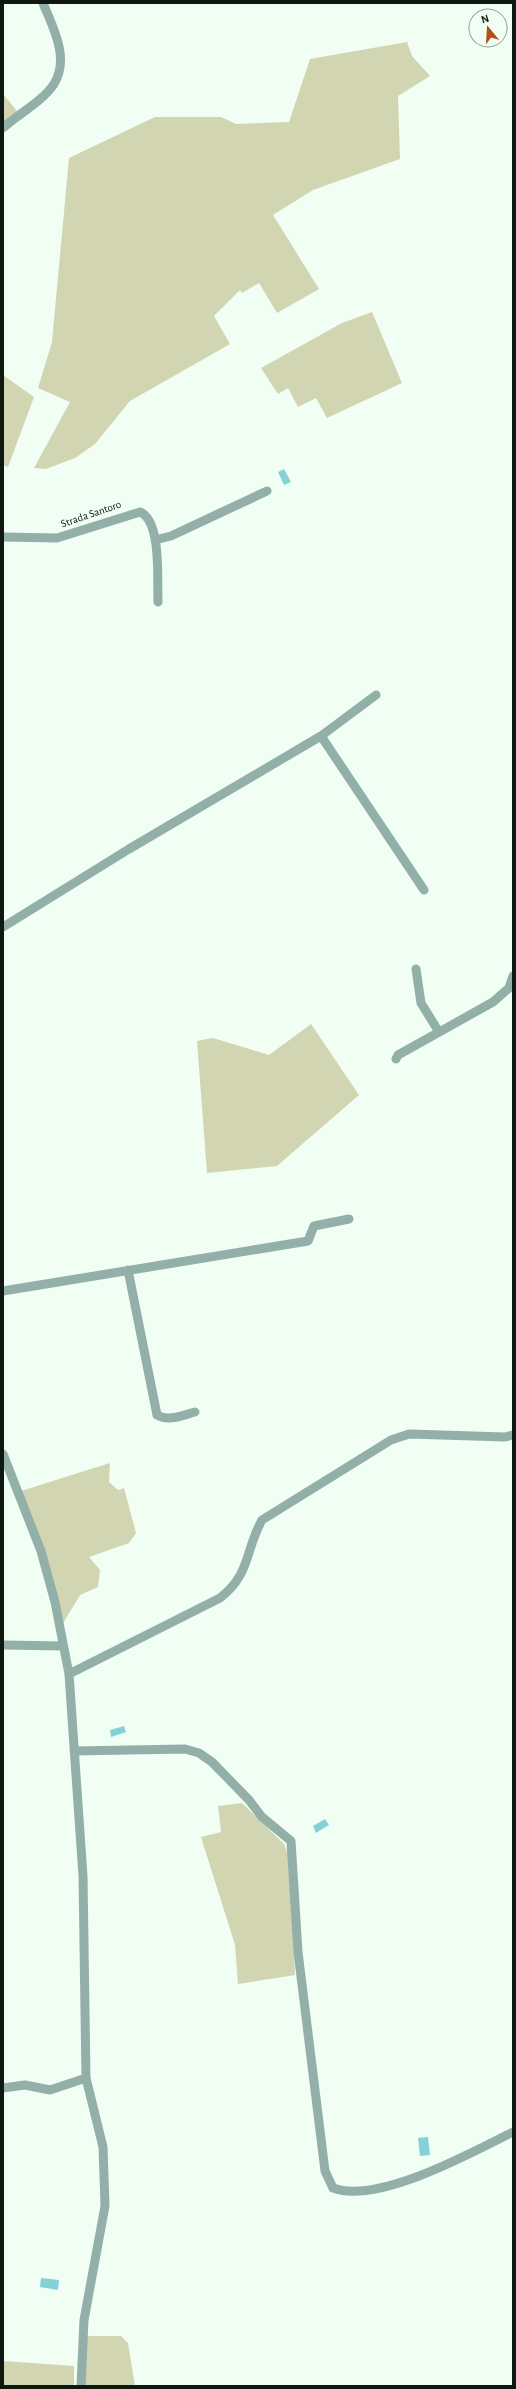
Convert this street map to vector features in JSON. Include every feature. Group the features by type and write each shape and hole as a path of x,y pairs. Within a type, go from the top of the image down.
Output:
{"street":[{"path":"3,128 53,85 59,72 61,56 57,36 43,3"},
{"path":"155,540 171,536 267,491"},
{"name":"Strada Santoro","path":"3,537 57,538 140,512 149,521 155,540 158,602"},
{"path":"3,927 129,849 321,736 376,695"},
{"path":"321,736 424,890"},
{"path":"416,969 422,1003 439,1032"},
{"path":"396,1059 398,1055 504,994 509,988 513,976"},
{"path":"3,1291 308,1241 314,1226 349,1219"},
{"path":"128,1270 157,1415 162,1418 169,1418 195,1412"},
{"path":"69,1674 220,1598 234,1588 243,1573 256,1532 262,1520 380,1446 409,1434 505,1437 513,1435"},
{"path":"3,1454 41,1551 55,1602 69,1674 83,1876 86,2078 103,2147 104,2206 84,2320 81,2386"},
{"path":"3,1645 63,1646"},
{"path":"74,1751 186,1749 199,1753 212,1762 249,1800 262,1817 291,1841 298,1952 324,2163 328,2181 333,2188 344,2192 363,2190 385,2186 421,2175 453,2163 513,2132"},
{"path":"3,2088 25,2085 50,2090 86,2078"}],"green space":[{"path":"407,42 412,56 430,76 398,96 400,159 313,190 273,215 319,289 277,313 259,283 242,293 240,290 214,316 230,344 130,401 95,444 75,458 46,469 34,468 70,402 38,388 52,342 69,158 155,117 221,117 236,124 289,122 310,59"},
{"path":"3,94 17,111 3,126"},
{"path":"372,312 402,383 327,418 316,398 298,407 288,388 278,394 261,368 342,323"},
{"path":"3,375 34,397 8,467 3,465"},
{"path":"311,1024 359,1095 277,1166 207,1173 197,1041 213,1038 269,1055"},
{"path":"110,1463 109,1482 118,1490 124,1488 136,1533 129,1543 89,1557 100,1570 98,1587 80,1595 62,1625 21,1491"},
{"path":"242,1803 284,1844 289,1857 295,1975 238,1984 235,1945 201,1837 221,1832 218,1806"},
{"path":"85,2336 121,2336 128,2343 135,2386 83,2386"},
{"path":"3,2361 74,2366 74,2386 3,2386"}],"water":[{"path":"284,469 291,482 284,485 278,472"},
{"path":"124,1726 126,1732 111,1737 110,1730"},
{"path":"325,1819 329,1825 316,1833 313,1826"},
{"path":"428,2137 430,2155 420,2156 418,2138"},
{"path":"41,2278 59,2280 58,2290 40,2287"}]}
